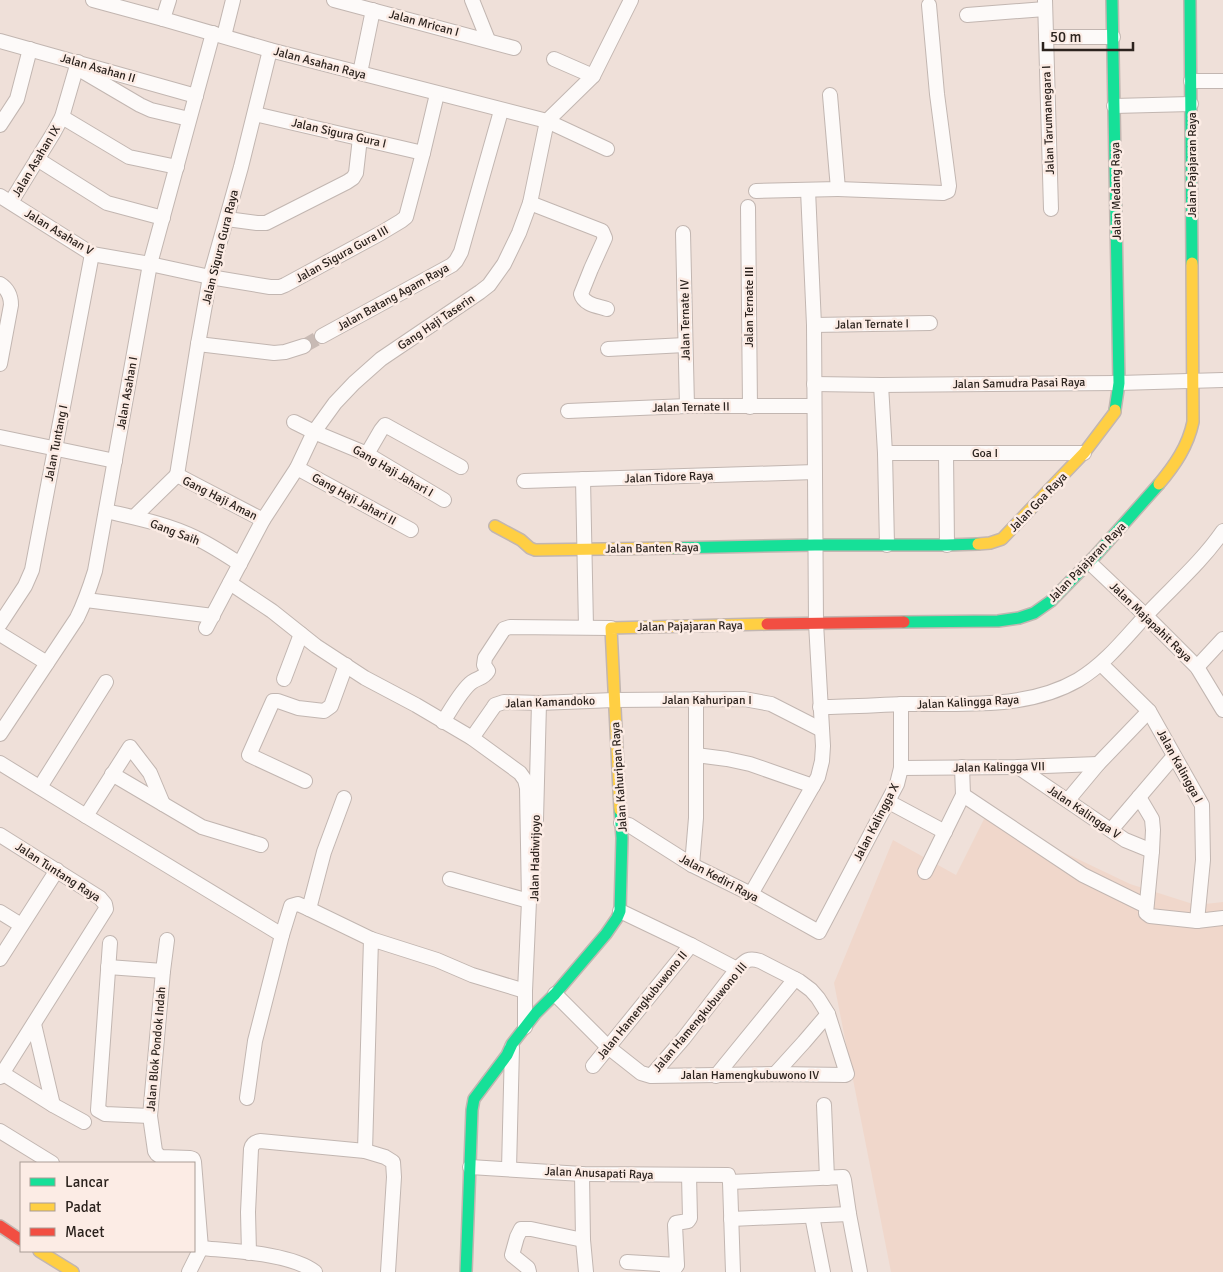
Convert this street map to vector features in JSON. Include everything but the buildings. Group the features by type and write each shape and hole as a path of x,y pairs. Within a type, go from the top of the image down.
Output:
{"street":[{"name":"Jalan Asahan Raya","path":"93,0 164,18 270,50 547,122 606,149"},
{"path":"164,18 169,0"},
{"name":"Jalan Asahan I","path":"0,734 77,618 86,600 95,571 150,264 196,96 218,34 233,0"},
{"name":"Jalan Mrican I","path":"334,0 350,2 514,48"},
{"path":"472,0 488,40"},
{"path":"547,122 593,76 631,0"},
{"name":"Jalan Medang Raya","path":"1112,0 1119,383"},
{"name":"Jalan Pajajaran Raya","path":"444,722 459,696 472,682 481,679 486,674 488,671 484,664 485,658 504,630 510,627 586,627 620,630 816,623 998,621 1016,619 1038,611 1090,563 1172,469 1191,435 1193,422 1193,381 1190,0"},
{"path":"756,191 838,189 943,193 948,191 949,186 937,94 929,5"},
{"path":"967,15 1045,5"},
{"name":"Jalan Tarumanegara I","path":"1045,5 1051,209"},
{"path":"360,73 373,10"},
{"path":"1046,37 1113,37"},
{"name":"Jalan Asahan II","path":"0,41 77,65 133,78 196,96"},
{"path":"0,124 17,99 30,49"},
{"name":"Jalan Sigura Gura Raya","path":"177,475 210,277 255,114 270,50"},
{"path":"554,59 593,76"},
{"path":"77,65 140,105 151,110 189,119"},
{"name":"Jalan Asahan IX","path":"6,199 37,159 62,117 77,65"},
{"path":"125,97 133,78"},
{"path":"1191,81 1223,81"},
{"name":"Jalan Sigura Gura III","path":"150,264 210,277 280,287 381,233 406,217 437,94"},
{"path":"830,95 838,189"},
{"path":"1114,106 1192,104"},
{"name":"Jalan Batang Agam Raya","path":"322,336 452,265 456,261 461,252 501,110"},
{"name":"Jalan Sigura Gura I","path":"255,114 423,153"},
{"path":"62,117 129,157 177,167"},
{"name":"Gang Haji Taserin","path":"86,600 210,622 263,520 297,468 314,432 335,403 380,359 476,296 488,285 504,264 519,233 530,202 547,122"},
{"path":"227,219 266,223 347,182 356,173 360,138"},
{"path":"37,159 107,203 163,218"},
{"path":"751,894 818,777 822,761 816,623 814,325 808,190"},
{"name":"Jalan Asahan V","path":"6,199 92,254 150,264"},
{"path":"530,202 604,234 606,238 581,294 586,302 607,309"},
{"name":"Jalan Ternate III","path":"748,208 750,407"},
{"name":"Jalan Ternate IV","path":"683,233 687,406"},
{"name":"Jalan Tuntang I","path":"0,624 32,570 92,254"},
{"path":"0,284 8,291 11,305 0,364"},
{"name":"Jalan Ternate I","path":"814,325 930,323"},
{"path":"198,344 274,353 285,352 304,346"},
{"path":"608,349 685,345"},
{"name":"Jalan Samudra Pasai Raya","path":"814,384 1119,383 1223,380"},
{"name":"Jalan Goa Raya","path":"815,545 947,545 990,543 1002,539 1084,453 1115,412 1119,383"},
{"path":"881,385 887,545"},
{"name":"Jalan Ternate II","path":"568,411 687,406 814,406"},
{"name":"Gang Haji Jahari I","path":"294,422 368,454 444,500"},
{"path":"368,454 385,425 461,467"},
{"path":"0,437 115,461"},
{"name":"Goa I","path":"885,453 1084,453"},
{"path":"946,453 947,545"},
{"name":"Gang Haji Jahari II","path":"297,468 411,530"},
{"name":"Jalan Tidore Raya","path":"524,481 815,472"},
{"path":"134,517 177,475"},
{"name":"Gang Haji Aman","path":"177,475 263,520"},
{"path":"583,479 586,627"},
{"name":"Gang Saih","path":"106,511 134,517 196,538 240,564"},
{"name":"Jalan Banten Raya","path":"495,526 535,550 815,545"},
{"name":"Jalan Kalingga Raya","path":"820,707 980,704 1024,699 1066,686 1101,664 1223,531"},
{"name":"Jalan Majapahit Raya","path":"1090,563 1197,666 1223,710"},
{"path":"230,583 272,611 316,646 365,678 472,738 520,773 525,780 527,788 528,901 525,1027"},
{"name":"Jalan Kahuripan Raya","path":"620,630 624,704 625,824 622,838 620,911"},
{"path":"0,634 47,663"},
{"path":"284,679 301,634"},
{"path":"1197,666 1223,639"},
{"name":"Jalan Kalingga I","path":"1101,664 1149,711 1202,808 1203,860 1197,921"},
{"path":"305,781 249,756 273,701 298,708 324,711 331,706 346,665"},
{"path":"40,787 106,682"},
{"path":"692,865 696,818 696,699"},
{"name":"Jalan Kahuripan I","path":"624,704 696,699 762,701 822,730"},
{"name":"Jalan Kamandoko","path":"472,738 496,705 504,702 624,704"},
{"name":"Jalan Hadiwijoyo","path":"536,1013 532,987 532,959 538,703"},
{"name":"Jalan Kahuripan Raya","path":"624,704 625,824"},
{"name":"Jalan Kalingga X","path":"819,932 897,784 900,768 901,704"},
{"path":"1068,800 1098,764 1149,711"},
{"path":"86,816 130,748 150,773 163,804"},
{"path":"696,755 750,764 813,786"},
{"path":"1111,830 1174,756"},
{"path":"0,763 282,935"},
{"name":"Jalan Kalingga VII","path":"900,768 1098,764"},
{"path":"925,872 963,795 962,767"},
{"name":"Jalan Kalingga V","path":"1018,767 1129,842 1152,851"},
{"path":"112,774 202,827 261,846"},
{"path":"963,795 1083,875 1146,906"},
{"path":"1140,796 1152,821 1153,830 1146,913 1150,916 1197,921 1223,918"},
{"path":"309,909 324,852 344,798"},
{"path":"889,802 944,832"},
{"name":"Jalan Kediri Raya","path":"625,824 692,865 751,894 819,932"},
{"name":"Jalan Tuntang Raya","path":"0,835 100,898 106,906 106,909 34,1024"},
{"path":"0,959 56,870"},
{"path":"450,879 528,901"},
{"path":"247,1098 255,1040 291,906 298,904 371,939 437,960 472,975 525,991"},
{"path":"466,1272 472,1110 474,1100 525,1027 606,934 620,911 737,969"},
{"path":"0,912 21,925"},
{"path":"365,1151 371,939"},
{"name":"Jalan Blok Pondok Indah","path":"167,940 150,1116 157,1154 161,1156 190,1158 194,1162"},
{"path":"110,943 98,1110 105,1114 150,1116"},
{"name":"Jalan Hamengkubuwono II","path":"593,1066 691,945"},
{"name":"Jalan Hamengkubuwono III","path":"651,1076 684,1038 743,963 753,959 760,960 796,979"},
{"path":"108,967 163,971"},
{"path":"716,1076 796,979 818,998 828,1014 775,1074"},
{"path":"555,994 608,1047 641,1073 651,1076"},
{"name":"Jalan Hamengkubuwono IV","path":"651,1076 846,1075 828,1014"},
{"path":"34,1024 1,1075 84,1122"},
{"path":"34,1024 53,1105"},
{"path":"509,1169 512,1044"},
{"path":"824,1105 827,1178 843,1177 860,1272"},
{"path":"0,1131 50,1162"},
{"path":"249,1253 248,1212 251,1149 254,1144 260,1141 365,1151 389,1159 394,1164 388,1272"},
{"name":"Jalan Anusapati Raya","path":"470,1167 582,1174 689,1175 729,1178 827,1178"},
{"name":"Jalan Blok Pondok Indah","path":"195,1174 201,1248"},
{"path":"582,1174 583,1240 586,1272"},
{"path":"628,1262 672,1269 674,1226 676,1223 690,1220 689,1175"},
{"path":"729,1178 733,1272"},
{"path":"731,1218 849,1214"},
{"path":"812,1216 823,1272"},
{"path":"0,1243 4,1229 20,1239"},
{"path":"528,1272 528,1268 512,1255 521,1230 531,1229 583,1240"},
{"path":"189,1272 201,1248 272,1256 308,1266 315,1272"},
{"path":"41,1252 73,1272"}],"shaded area":[{"path":"986,815 1130,884 1196,905 1223,902 1223,1272 891,1272 834,983 893,840 956,875"}],"tunnel":[{"path":"304,346 322,336"}],"traffic: fast":[{"path":"1112,0 1119,383 1115,410"},
{"path":"1190,0 1192,263"},
{"path":"904,622 998,621 1019,618 1034,613 1051,601 1096,555 1159,484"},
{"path":"672,548 978,544"},
{"path":"466,1272 474,1099 536,1013 555,994 606,934 617,918 620,911 622,838 620,810"}],"traffic: slow":[{"path":"1159,484 1180,455 1188,439 1193,422 1192,263"},
{"path":"978,544 1002,539 1084,453 1115,410"},
{"path":"495,526 535,550 672,548"},
{"path":"620,810 611,628 767,624"},
{"path":"41,1252 73,1272"}],"traffic: jam":[{"path":"767,624 904,622"},
{"path":"0,1226 20,1239"}]}
